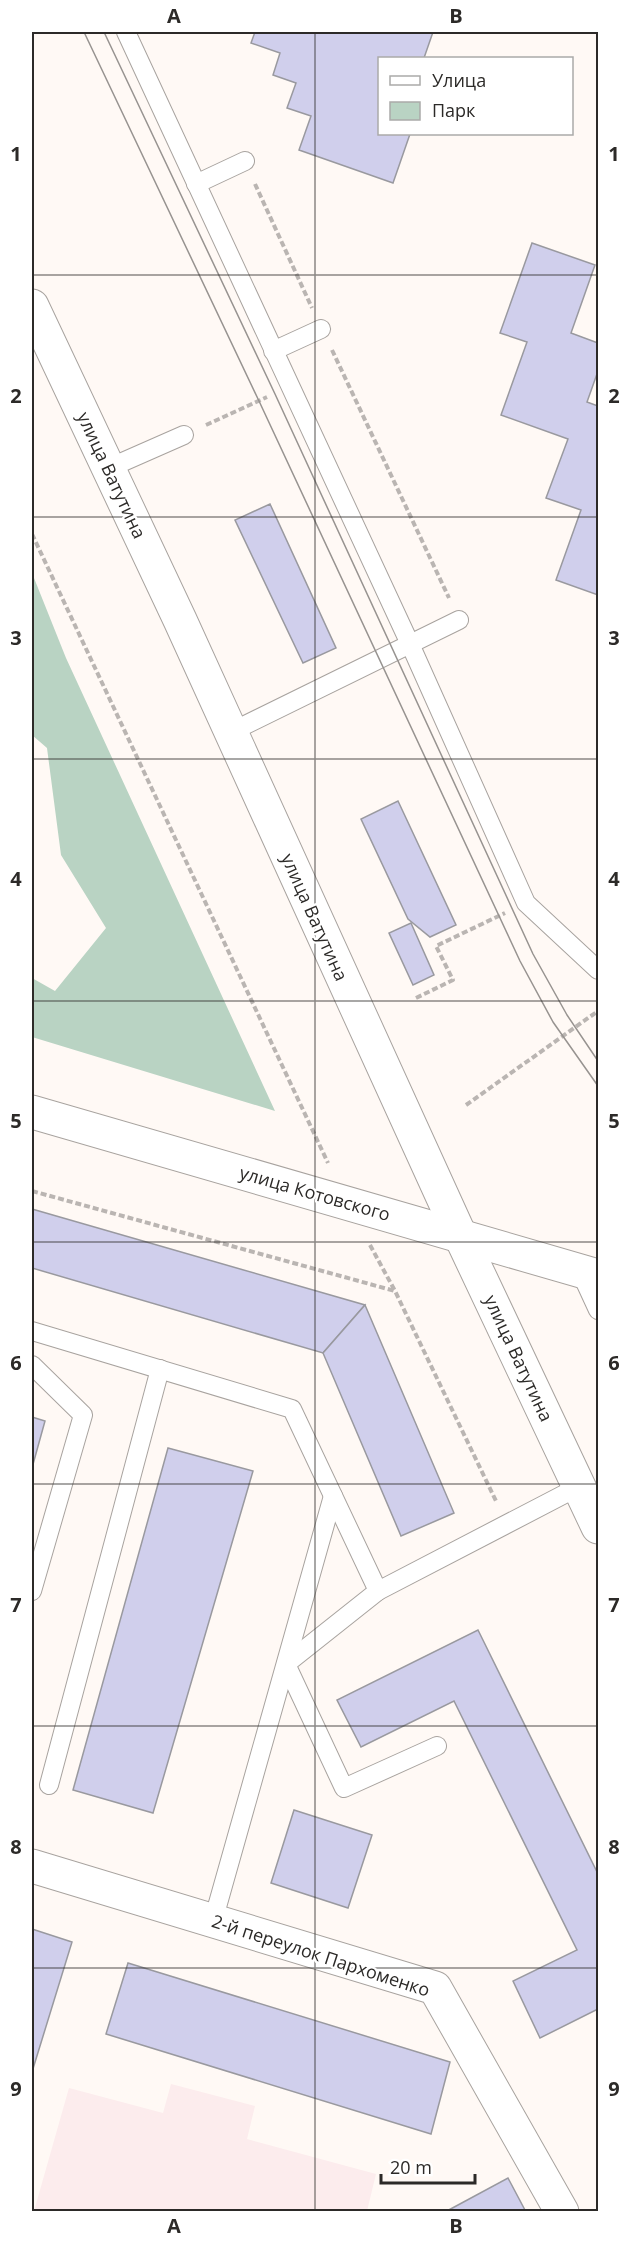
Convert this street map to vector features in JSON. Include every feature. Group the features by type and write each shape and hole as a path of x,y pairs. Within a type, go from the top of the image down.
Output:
{"main road":[{"name":"улица Ватутина","path":"32,306 231,732 460,1235 598,1527"},
{"name":"улица Котовского","path":"32,1112 589,1273"},
{"name":"2-й переулок Пархоменко","path":"32,1866 435,1988 562,2211"}],"lane":[{"path":"126,32 410,644 526,903 598,969"},
{"path":"196,184 244,161"},
{"path":"273,351 321,329"},
{"path":"109,468 183,435"},
{"path":"231,732 459,620"},
{"path":"589,1273 598,1310"},
{"path":"32,1331 292,1409 378,1591"},
{"path":"32,1365 83,1415 32,1591"},
{"path":"49,1785 160,1369"},
{"path":"286,1664 378,1591 579,1486"},
{"path":"213,1921 333,1496"},
{"path":"286,1664 344,1788 437,1746"}],"path":[{"path":"244,161 459,620"},
{"path":"183,435 290,388"},
{"path":"32,534 332,1171"},
{"path":"416,998 453,980 436,946 526,903"},
{"path":"466,1105 598,1011"},
{"path":"32,1191 395,1291 507,1524"}],"shaded area":[{"path":"171,2084 255,2106 247,2139 376,2174 367,2211 34,2211 69,2088 163,2113"}],"green space":[{"path":"32,573 66,658 275,1111 32,1037 32,978 55,991 106,928 61,855 47,748 32,735"}],"building":[{"path":"255,32 433,32 424,57 378,57 378,135 410,135 393,183 299,150 311,116 287,108 296,83 273,75 280,53 251,43"},
{"path":"532,243 595,265 571,333 598,343 598,371 587,402 598,406 598,595 556,580 581,510 546,498 568,439 501,415 527,342 500,333"},
{"path":"270,504 336,648 303,663 235,520"},
{"path":"398,801 456,925 430,937 408,919 361,819"},
{"path":"411,923 434,975 413,985 389,933"},
{"path":"32,1209 365,1305 323,1353 32,1268"},
{"path":"365,1305 454,1513 401,1536 323,1353"},
{"path":"32,1417 45,1421 32,1468"},
{"path":"168,1448 253,1471 153,1813 73,1790"},
{"path":"478,1630 598,1874 598,2009 540,2038 513,1981 577,1950 454,1701 361,1747 337,1700"},
{"path":"294,1810 372,1835 348,1908 271,1883"},
{"path":"32,1929 72,1942 32,2072"},
{"path":"128,1963 450,2062 431,2134 106,2034"},
{"path":"508,2178 526,2212 445,2212"}],"tram line":[{"path":"84,32 520,961 553,1022 598,1086"},
{"path":"104,32 275,394 533,954 567,1015 598,1061"}]}
